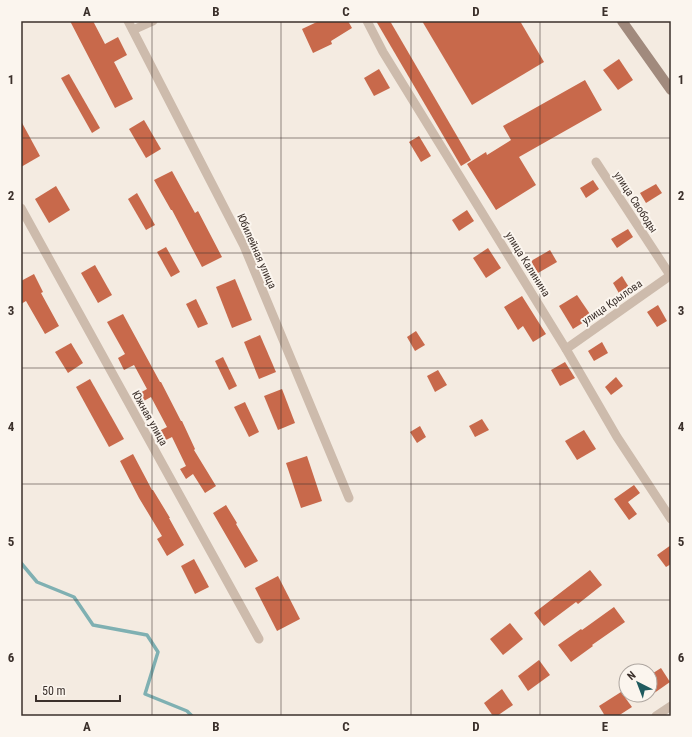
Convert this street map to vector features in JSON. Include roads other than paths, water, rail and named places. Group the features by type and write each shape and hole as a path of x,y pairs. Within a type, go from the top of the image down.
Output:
{"street":[{"name":"Юбилейная улица","path":"128,21 244,246 349,498"},
{"path":"133,30 153,21"},
{"name":"улица Калинина","path":"367,21 383,52 566,348 617,438 670,517"},
{"path":"622,21 671,90"},
{"name":"улица Свободы","path":"596,162 670,275"},
{"name":"Южная улица","path":"21,208 259,639"},
{"name":"улица Крылова","path":"566,348 670,275"},
{"path":"656,716 671,706"}],"waterway":[{"path":"21,563 37,582 74,597 93,625 147,635 158,652 145,694 187,711 192,716"}]}
